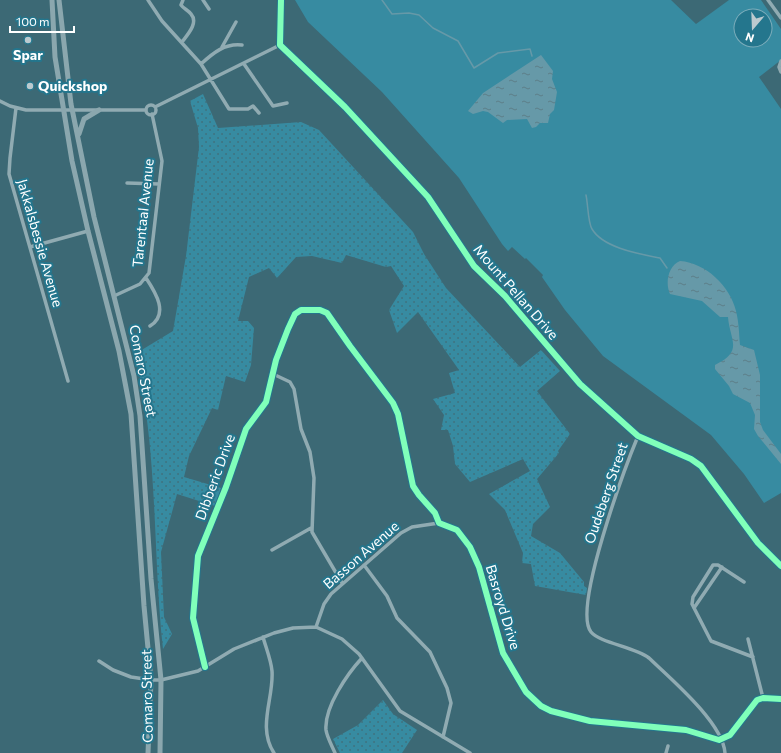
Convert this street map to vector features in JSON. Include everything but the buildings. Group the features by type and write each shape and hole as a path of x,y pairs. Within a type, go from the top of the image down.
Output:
{"street":[{"name":"Comaro Street","path":"52,0 55,57 63,111 88,231 119,351 131,414 144,606 151,680 148,753"},
{"name":"Comaro Street","path":"58,0 72,110 89,194 134,376 140,416 151,579 161,680 160,753"},
{"path":"148,0 157,14 201,64 229,109 248,109 253,106 259,113"},
{"path":"177,0 182,1 182,7 192,15 194,20 191,29 182,42"},
{"path":"204,0 209,9"},
{"path":"145,110 149,105 155,107 280,45 281,0"},
{"path":"768,0 781,18"},
{"path":"222,49 236,22"},
{"path":"201,64 222,49 233,44 242,45"},
{"name":"Mount Pellan Drive","path":"280,45 345,107 428,197 474,266 505,296 580,384 638,436 691,459 701,466 758,543 781,566"},
{"path":"781,61 779,67 781,72"},
{"path":"244,64 273,106 287,103"},
{"path":"0,101 16,108 63,111 145,110 148,114 152,114 155,112 155,107"},
{"name":"Jakkalsbessie Avenue","path":"16,108 10,158 10,174 68,381"},
{"path":"78,135 84,119 99,110"},
{"name":"Tarentaal Avenue","path":"114,296 140,284 146,278 150,263 161,156 152,114"},
{"path":"127,183 159,184"},
{"path":"30,247 88,231"},
{"path":"146,278 155,293 161,313 158,320 150,326"},
{"name":"Dibberic Drive","path":"205,668 193,618 198,556 222,499 246,428 266,402 281,346 293,317 298,312 305,310 320,310 327,313 396,408 413,486 419,496 435,513 439,523"},
{"path":"273,374 290,382 295,392 301,429 310,452 314,478 315,490 311,528 314,539 342,583"},
{"name":"Oudeberg Street","path":"638,436 603,529 587,610 587,626 594,635 637,651 648,658 708,718 723,739 726,753"},
{"name":"Basson Avenue","path":"316,628 326,602 342,583 408,528 439,523"},
{"name":"Basroyd Drive","path":"439,523 457,530 470,547 479,567 503,653 526,692 537,704 551,711 584,720 686,730 718,740 723,739"},
{"path":"272,550 311,528"},
{"path":"364,565 387,596 397,618 430,652 447,688 451,703 443,737"},
{"path":"744,582 722,567 713,565 693,597 692,604 711,641 752,657"},
{"path":"694,608 722,567"},
{"path":"99,661 122,674 151,680 161,680 186,675 205,668 234,649 263,637 293,628 316,628 342,639 362,658 396,707 409,717 470,753"},
{"path":"263,637 272,672 266,714 266,727 269,742 274,753"},
{"path":"748,639 764,698"},
{"path":"335,753 326,729 328,713 350,672 362,658"},
{"path":"723,739 730,735 754,701 764,698 781,699"},
{"path":"666,753 668,746"}],"shaded area":[{"path":"295,0 671,0 696,24 729,0 761,0 767,8 733,8 733,48 773,48 773,17 781,29 781,60 759,77 781,109 781,493 764,503 744,474 711,435 603,356 565,310 542,277 543,275 526,258 525,259 512,247 508,251 459,178 382,92 308,22"},
{"path":"203,94 218,128 301,122 319,130 413,232 424,254 446,288 520,367 541,350 560,371 537,391 570,434 558,451 559,453 537,479 550,507 533,524 531,536 560,553 584,582 584,586 587,588 586,595 535,586 531,564 522,563 523,553 505,510 489,494 530,471 523,459 470,482 455,464 453,446 448,430 441,430 444,415 433,399 455,393 449,373 459,370 418,312 397,333 389,310 404,286 391,266 386,267 346,255 342,263 312,256 296,257 277,278 269,268 249,277 238,321 248,321 254,328 251,365 245,382 226,376 218,410 212,408 189,456 184,477 221,488 215,506 177,494 161,552 164,617 172,634 163,649 151,461 143,393 135,354 173,331 186,256 199,147 198,128 190,101"},
{"path":"383,700 393,714 417,730 402,753 340,753 333,739 358,725"}],"water":[{"path":"541,55 553,71 552,79 557,92 554,110 550,114 548,123 540,123 536,127 532,128 527,119 507,120 503,123 488,112 483,111 473,114 468,111 483,93"},
{"path":"680,261 699,266 716,277 733,302 738,320 740,345 754,350 760,375 760,422 763,430 781,454 781,464 754,429 755,415 750,403 733,394 729,386 715,369 715,365 730,355 732,350 733,345 728,317 720,317 702,301 670,294 668,280 670,271 676,263"}],"waterway":[{"path":"382,0 392,14 409,13 419,15 433,28 458,41 474,68 498,53 530,49 532,56"},
{"path":"586,195 591,226 597,236 604,241 623,249 660,258 667,268"}],"cycle path":[{"path":"281,0 280,45 345,107 428,197 474,266 505,296 580,384 638,436 691,459 701,466 758,543 781,566"},
{"path":"205,667 193,618 198,556 226,487 246,429 266,402 276,360 295,314 301,310 320,310 327,313 393,403 398,414 413,486 435,513 439,523 457,530 470,547 479,567 503,653 526,692 541,706 551,711 590,721 686,730 719,740 730,735 757,700 763,698 781,699"}],"place":[{"name":"Spar","path":"28,40"},
{"name":"Quickshop","path":"30,86"}]}
